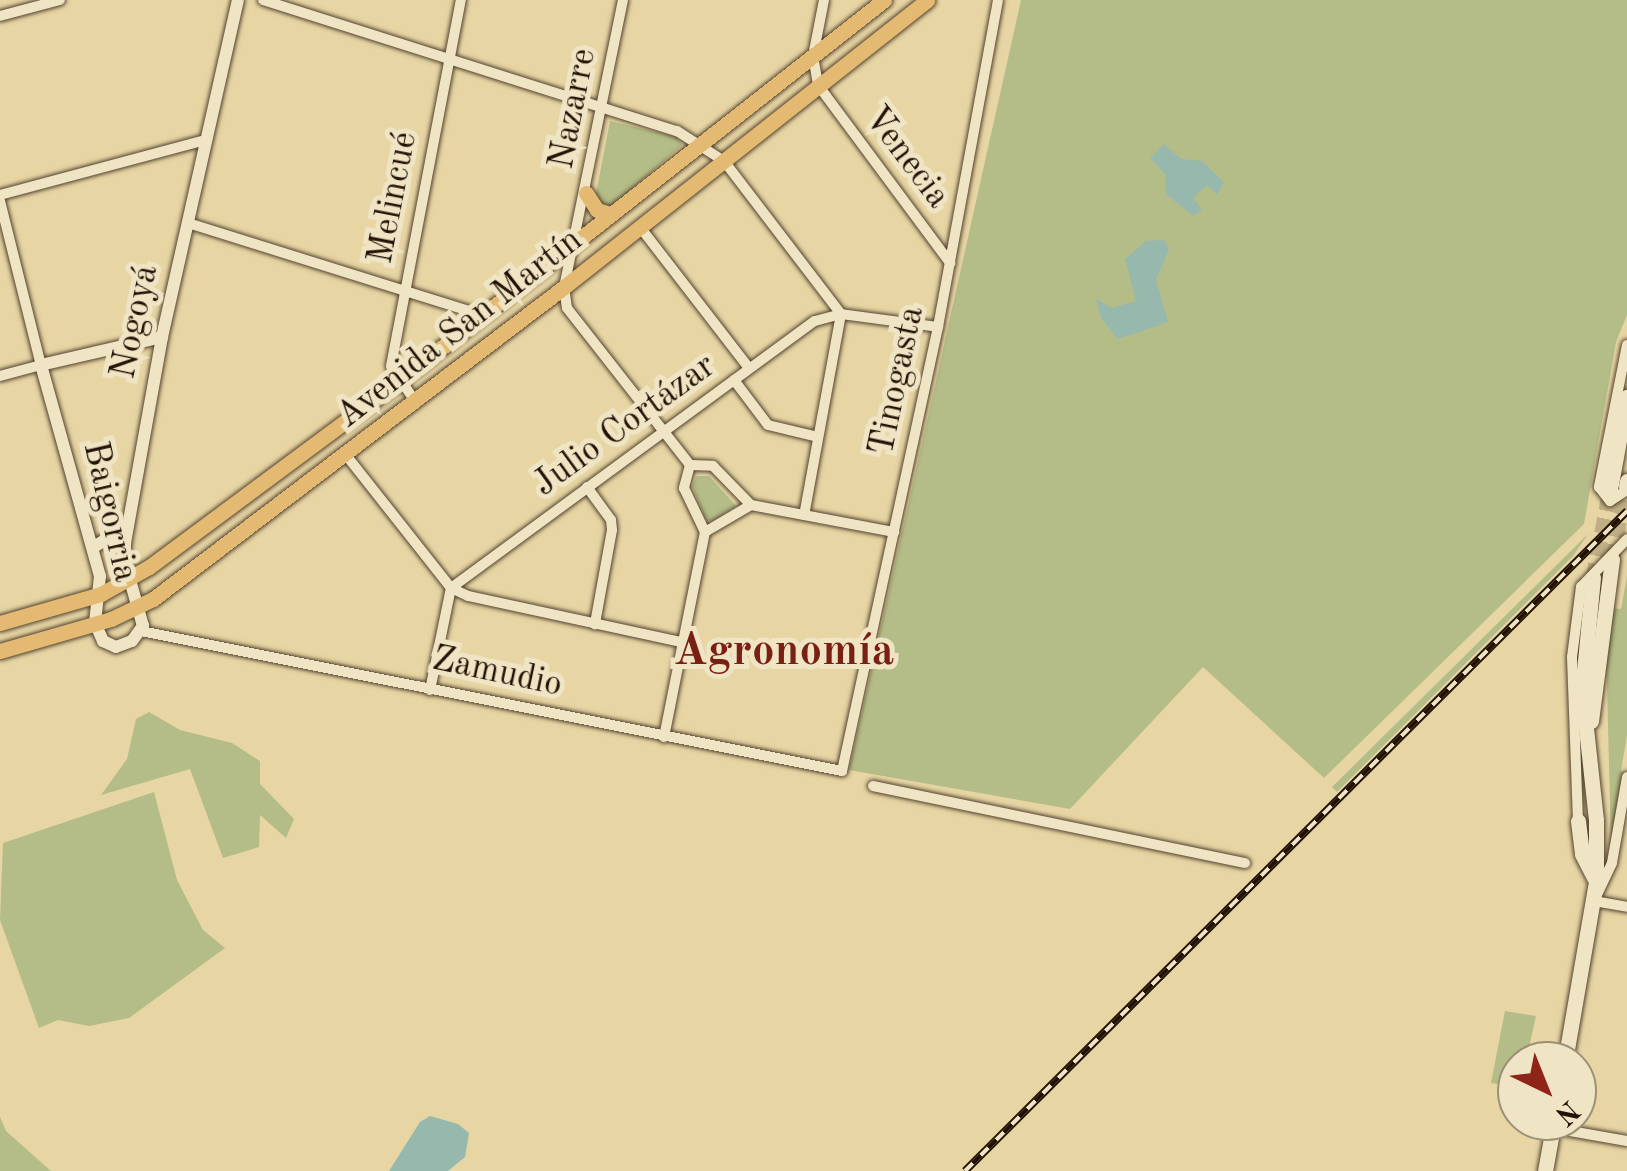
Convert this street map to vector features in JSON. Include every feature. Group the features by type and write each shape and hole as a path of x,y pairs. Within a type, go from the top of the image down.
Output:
{"main road":[{"name":"Avenida San Martín","path":"0,623 101,594 132,578 400,381 884,0"},
{"name":"Avenida San Martín","path":"0,651 95,624 141,606 415,402 927,0"},
{"path":"586,194 596,210 610,214"},
{"path":"1610,496 1627,398"},
{"path":"1587,750 1612,560"},
{"path":"1569,1041 1596,882 1596,820 1582,692 1592,578"},
{"path":"1578,820 1582,854 1596,882"},
{"path":"1545,1171 1551,1141"}],"street":[{"path":"0,16 60,0"},
{"name":"Nogoyá","path":"141,631 141,606 124,543 162,337 238,0"},
{"path":"264,0 702,143 724,160 841,314 938,327"},
{"name":"Melincué","path":"400,381 391,366 403,290 461,0"},
{"name":"Nazarre","path":"564,287 623,0"},
{"path":"818,85 813,56 824,0"},
{"name":"Tinogasta","path":"842,771 938,327 998,0"},
{"name":"Venecia","path":"818,85 950,263"},
{"path":"0,198 205,140"},
{"name":"Baigorria","path":"0,198 42,366 94,547 101,594 95,624 103,641 122,646 141,631"},
{"path":"188,223 482,315"},
{"path":"640,227 749,368"},
{"path":"564,287 567,308 690,465 712,466 751,505 894,532"},
{"path":"804,514 841,314"},
{"name":"Julio Cortázar","path":"451,588 815,320 841,314"},
{"path":"0,376 162,337"},
{"path":"1627,344 1600,487 1605,498 1614,501 1627,486"},
{"path":"734,380 768,425 818,437"},
{"path":"400,381 415,402"},
{"path":"346,455 451,588 468,596 680,642"},
{"path":"664,737 705,532 684,488 690,465"},
{"path":"588,487 611,520 612,530 595,624"},
{"path":"705,532 751,505"},
{"path":"94,547 108,538 124,543"},
{"path":"1578,820 1572,658 1581,587 1627,538"},
{"path":"430,690 451,588"},
{"name":"Zamudio","path":"141,631 842,771"},
{"path":"1627,777 1608,875 1594,901 1627,907"},
{"path":"873,786 1244,864"},
{"path":"1597,1134 1627,1141"}],"green space":[{"path":"1021,0 1627,0 1627,315 1616,342 1584,524 1324,778 1203,667 1070,809 849,770"},
{"path":"610,121 677,137 682,145 610,208 595,199"},
{"path":"697,476 709,476 736,506 712,521 706,520 692,486"},
{"path":"1588,534 1573,556 1337,792 1332,787"},
{"path":"1627,576 1627,735 1621,771 1625,772 1611,843 1606,646 1610,608 1621,609"},
{"path":"149,712 180,730 232,743 260,761 260,784 294,819 286,838 260,815 259,847 223,858 190,769 101,795 127,759 136,719"},
{"path":"154,792 177,880 203,930 225,948 129,1018 89,1026 58,1020 39,1028 0,920 3,843"},
{"path":"1505,1011 1536,1016 1530,1041 1499,1041"},
{"path":"1497,1052 1497,1084 1491,1083"},
{"path":"0,1117 6,1131 51,1171 0,1171"}],"water":[{"path":"1164,144 1181,159 1202,161 1224,182 1217,195 1207,185 1193,198 1202,209 1193,216 1166,194 1165,174 1150,158"},
{"path":"1164,240 1169,249 1156,280 1168,322 1118,339 1101,318 1096,299 1112,308 1136,301 1125,259 1146,241"},
{"path":"430,1116 458,1124 469,1133 465,1157 448,1171 389,1171 420,1122"}],"tunnel":[{"path":"1612,559 1626,486"},
{"path":"1593,578 1609,495"}],"railway":[{"path":"965,1171 1627,511"}],"district":[{"name":"Agronomía","path":"784,653"}]}
